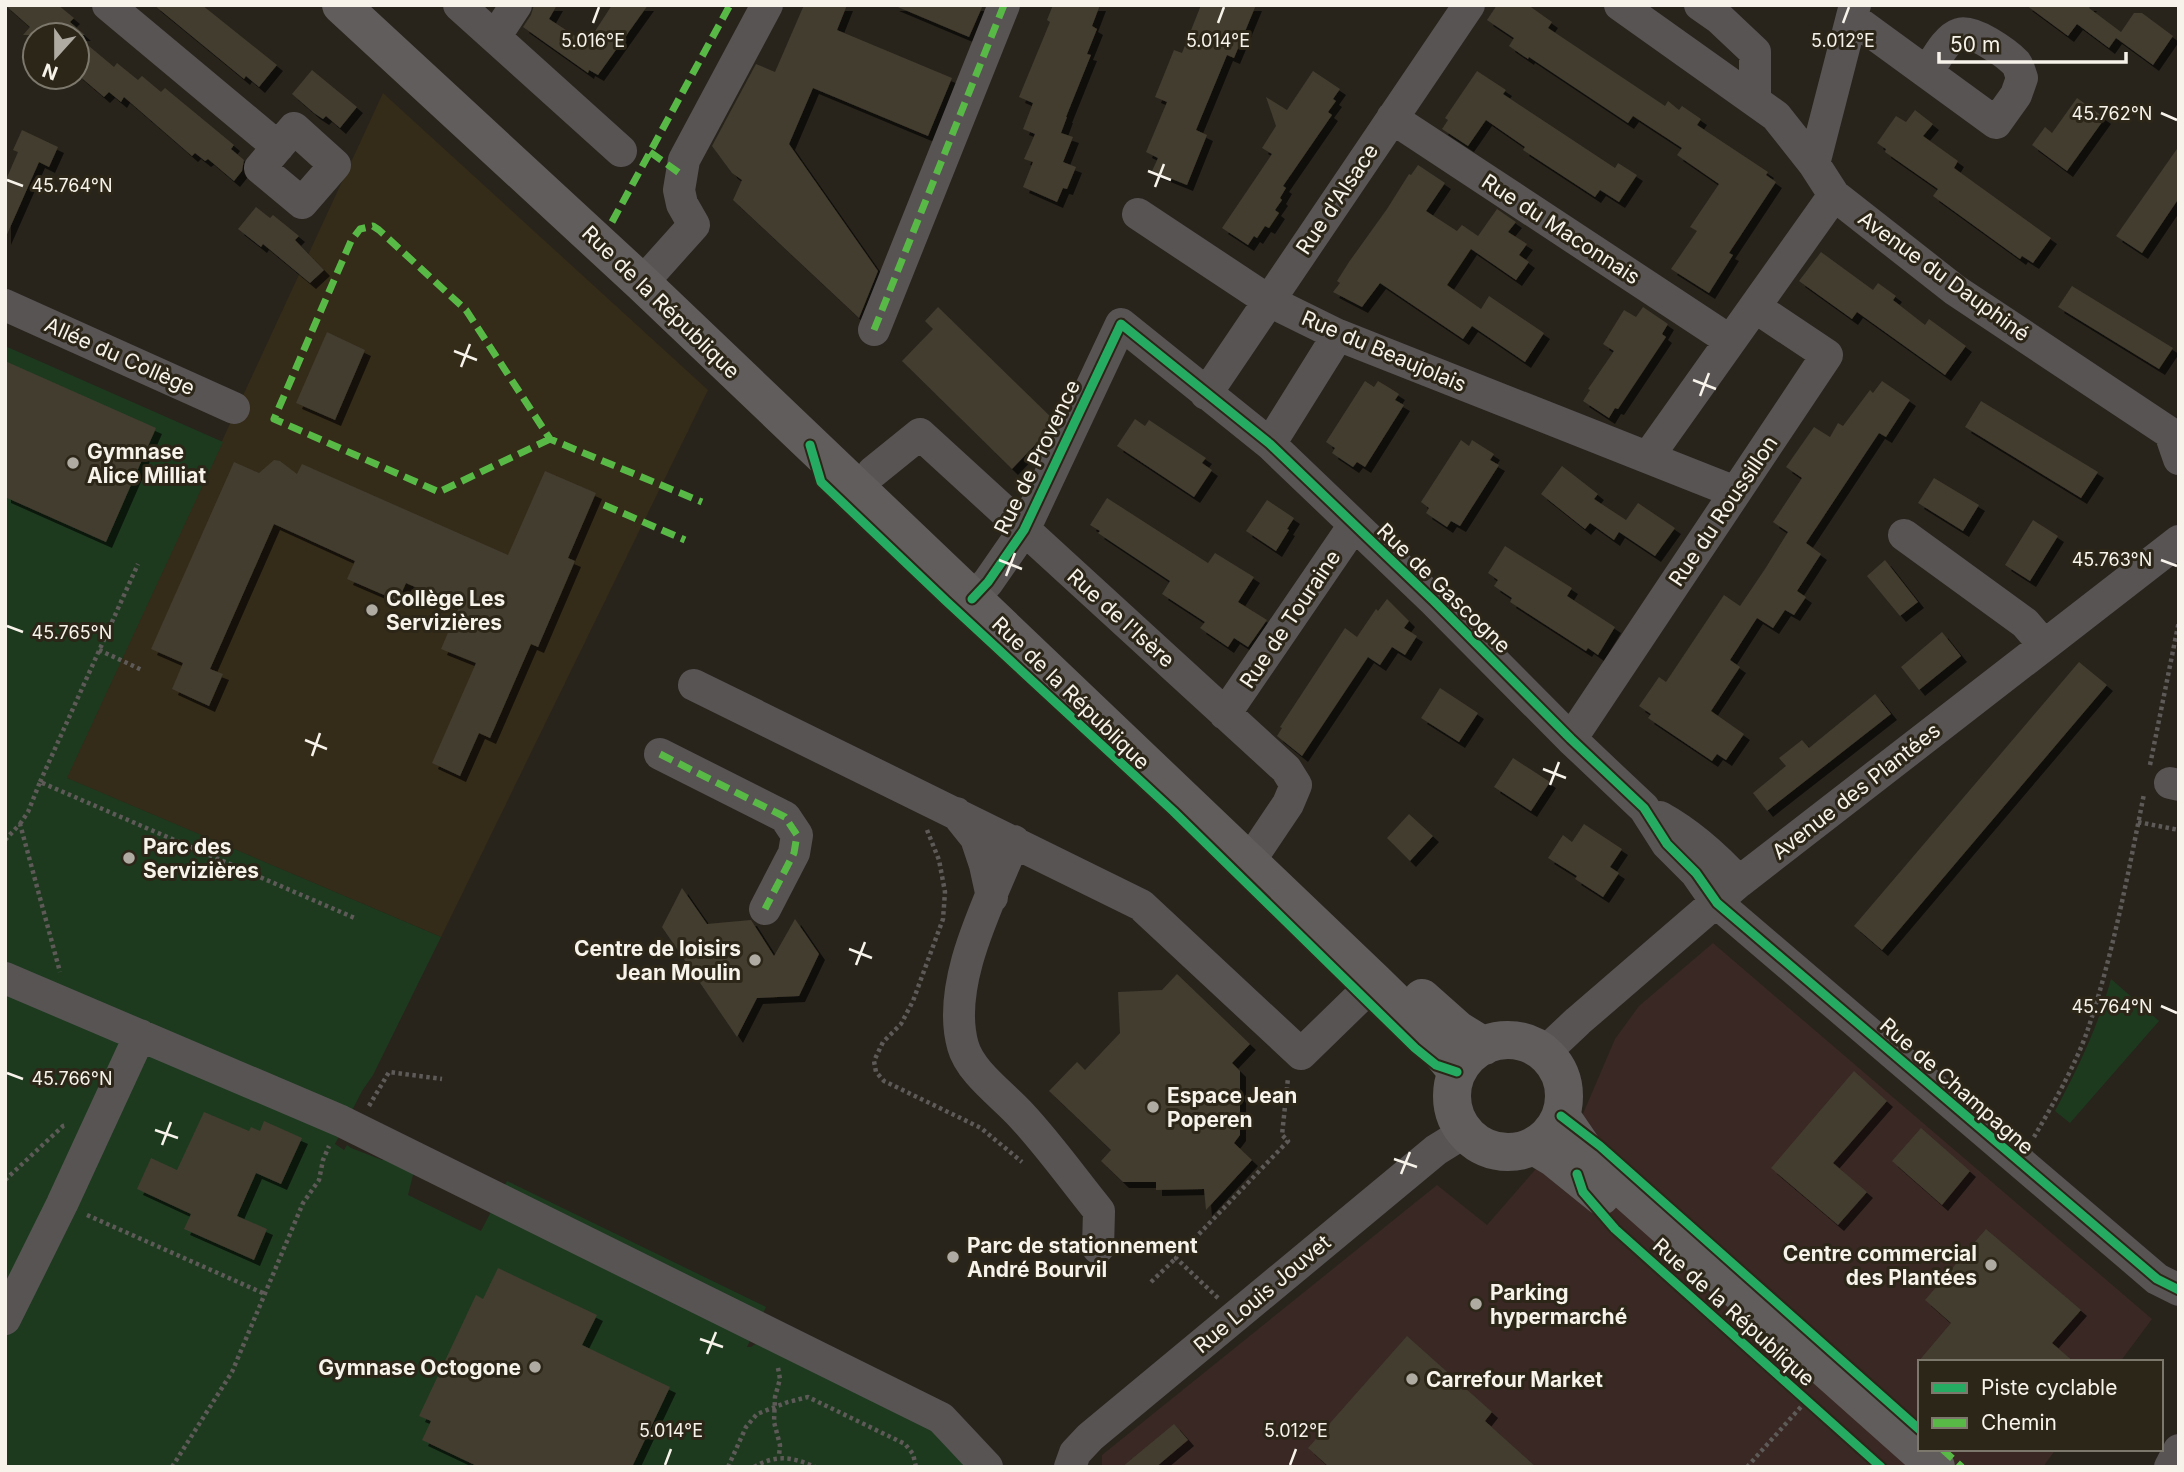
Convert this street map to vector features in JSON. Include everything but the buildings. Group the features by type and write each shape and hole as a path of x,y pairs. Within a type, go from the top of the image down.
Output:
{"main road":[{"name":"Rue de la République","path":"341,5 567,198 612,222 649,275 1256,852 1458,1030 1471,1059"},
{"name":"Rue de la République","path":"366,5 567,198"},
{"name":"Rue de la République","path":"649,275 873,472 980,590"},
{"name":"Rue de la République","path":"1256,852 1375,982 1419,1025 1471,1059"},
{"path":"1499,1041 1530,1045 1544,1053 1563,1082 1561,1116 1550,1133 1534,1146 1522,1151 1497,1151 1485,1147 1465,1132 1453,1103 1453,1087 1471,1059 1499,1041"},
{"name":"Rue de la République","path":"1561,1116 1591,1160 1918,1450"},
{"name":"Rue de la République","path":"1534,1146 1577,1174 1812,1394 1906,1467"},
{"name":"Rue de la République","path":"1919,1451 1937,1467"}],"street":[{"path":"108,5 278,147"},
{"path":"459,5 621,151"},
{"path":"495,37 516,5"},
{"path":"649,275 694,225 682,204 680,190 684,160 767,5"},
{"path":"874,330 1004,5"},
{"name":"Rue d'Alsace","path":"1206,394 1469,5"},
{"name":"Avenue du Dauphiné","path":"1620,5 1776,116 1814,164 1834,195 1955,290 2176,437"},
{"path":"1700,5 1720,19 1755,52 1755,101"},
{"path":"1814,164 1853,12 1928,71"},
{"name":"Rue du Maconnais","path":"1392,118 1730,340"},
{"path":"1648,457 1834,195"},
{"name":"Rue du Beaujolais","path":"1138,214 1269,301 1338,335 1735,492"},
{"name":"Allée du Collège","path":"5,305 234,408"},
{"name":"Rue du Roussillon","path":"1571,739 1827,355 1755,307"},
{"name":"Rue de Provence","path":"980,590 1024,530 1121,324"},
{"name":"Rue de Gascogne","path":"1121,324 1270,444 1644,808 1667,844 1696,873 1728,893"},
{"path":"1270,444 1338,335"},
{"name":"Rue de l'Isère","path":"873,472 920,434 1286,769 1296,785 1288,804 1256,852"},
{"name":"Rue de Touraine","path":"1225,714 1354,524"},
{"path":"1904,535 2025,623 2044,645"},
{"name":"Avenue des Plantées","path":"1544,1053 1728,893 2179,541"},
{"path":"694,685 1141,905 1301,1054 1375,982"},
{"path":"660,754 785,817 797,835 794,853 765,909"},
{"path":"956,813 976,838 992,897"},
{"path":"1014,841 975,935 961,983 958,1020 963,1048 979,1073 1021,1116 1099,1210 1098,1248"},
{"name":"Rue de Champagne","path":"1728,893 2018,1161 2157,1279 2179,1290"},
{"path":"5,978 349,1125 941,1418 988,1467"},
{"path":"5,1319 62,1204 140,1035"},
{"name":"Rue Louis Jouvet","path":"1070,1467 1075,1453 1090,1437 1436,1150 1465,1132"},
{"path":"2170,1467 2179,1450"}],"path":[{"path":"5,840 28,812 138,564"},
{"path":"2018,1161 2050,1108 2086,1035 2109,961 2138,822 2161,779 2179,621"},
{"path":"99,650 142,670"},
{"path":"40,782 357,919"},
{"path":"2138,822 2179,830"},
{"path":"20,824 69,1005"},
{"path":"1152,1282 1288,1141 1282,1135 1289,1066 1301,1054"},
{"path":"172,1467 232,1372 303,1203 319,1180 323,1160 389,1072 442,1079"},
{"path":"5,1180 63,1126 103,1115"},
{"path":"62,1204 265,1294"},
{"path":"1176,1258 1236,1316"},
{"path":"773,1336 780,1379 774,1407 774,1422 780,1445 779,1456"},
{"path":"1747,1467 1812,1394"},
{"path":"728,1467 746,1427 757,1414 808,1397 905,1444 914,1454 916,1467"},
{"path":"754,1467 779,1456 816,1467"}],"shaded area":[{"name":"Collège Les Servizières","path":"383,93 708,390 441,937 66,778"},
{"path":"1713,943 2152,1319 2121,1360 1918,1360 1918,1451 2055,1451 2043,1467 1102,1467 1102,1455 1437,1185 1487,1225 1582,1116 1615,1039 1639,1006"}],"green space":[{"name":"Parc des Servizières","path":"5,346 223,442 67,778 441,937 373,1075 335,1144 344,1150 347,1145 382,1160 398,1160 415,1167 408,1195 481,1231 507,1181 766,1307 747,1347 759,1342 938,1426 970,1467 5,1467"},
{"path":"2111,979 2159,1021 2070,1123 2055,1111 2087,1047"}],"marked path":[{"path":"612,222 730,5"},
{"path":"874,330 1004,5"},
{"path":"650,152 682,175"},
{"path":"550,439 439,492 274,419 351,241 360,229 373,226 379,230 466,310 550,439 702,502"},
{"path":"604,505 685,540"},
{"path":"660,754 785,817 797,835 794,853 765,909"},
{"path":"1944,1451 1962,1467"}],"cycle path":[{"path":"972,599 988,582 1024,530 1121,324 1270,444 1434,601 1571,739 1644,808 1667,844 1696,873 1717,903 2157,1279 2179,1290"},
{"path":"810,445 821,482 1173,811 1415,1048 1436,1065 1457,1072"},
{"path":"1561,1116 1600,1146 1918,1428"},
{"path":"1577,1174 1583,1192 1615,1229 1881,1467"}],"place":[{"name":"Gymnase Alice Milliat","path":"73,463"},
{"name":"Collège Les Servizières","path":"372,610"},
{"name":"Parc des Servizières","path":"129,858"},
{"name":"Centre de loisirs Jean Moulin","path":"755,960"},
{"name":"Espace Jean Poperen","path":"1153,1107"},
{"name":"Parc de stationnement André Bourvil","path":"953,1257"},
{"name":"Centre commercial des Plantées","path":"1991,1265"},
{"name":"Parking hypermarché","path":"1476,1304"},
{"name":"Gymnase Octogone","path":"535,1367"},
{"name":"Carrefour Market","path":"1412,1379"}]}
